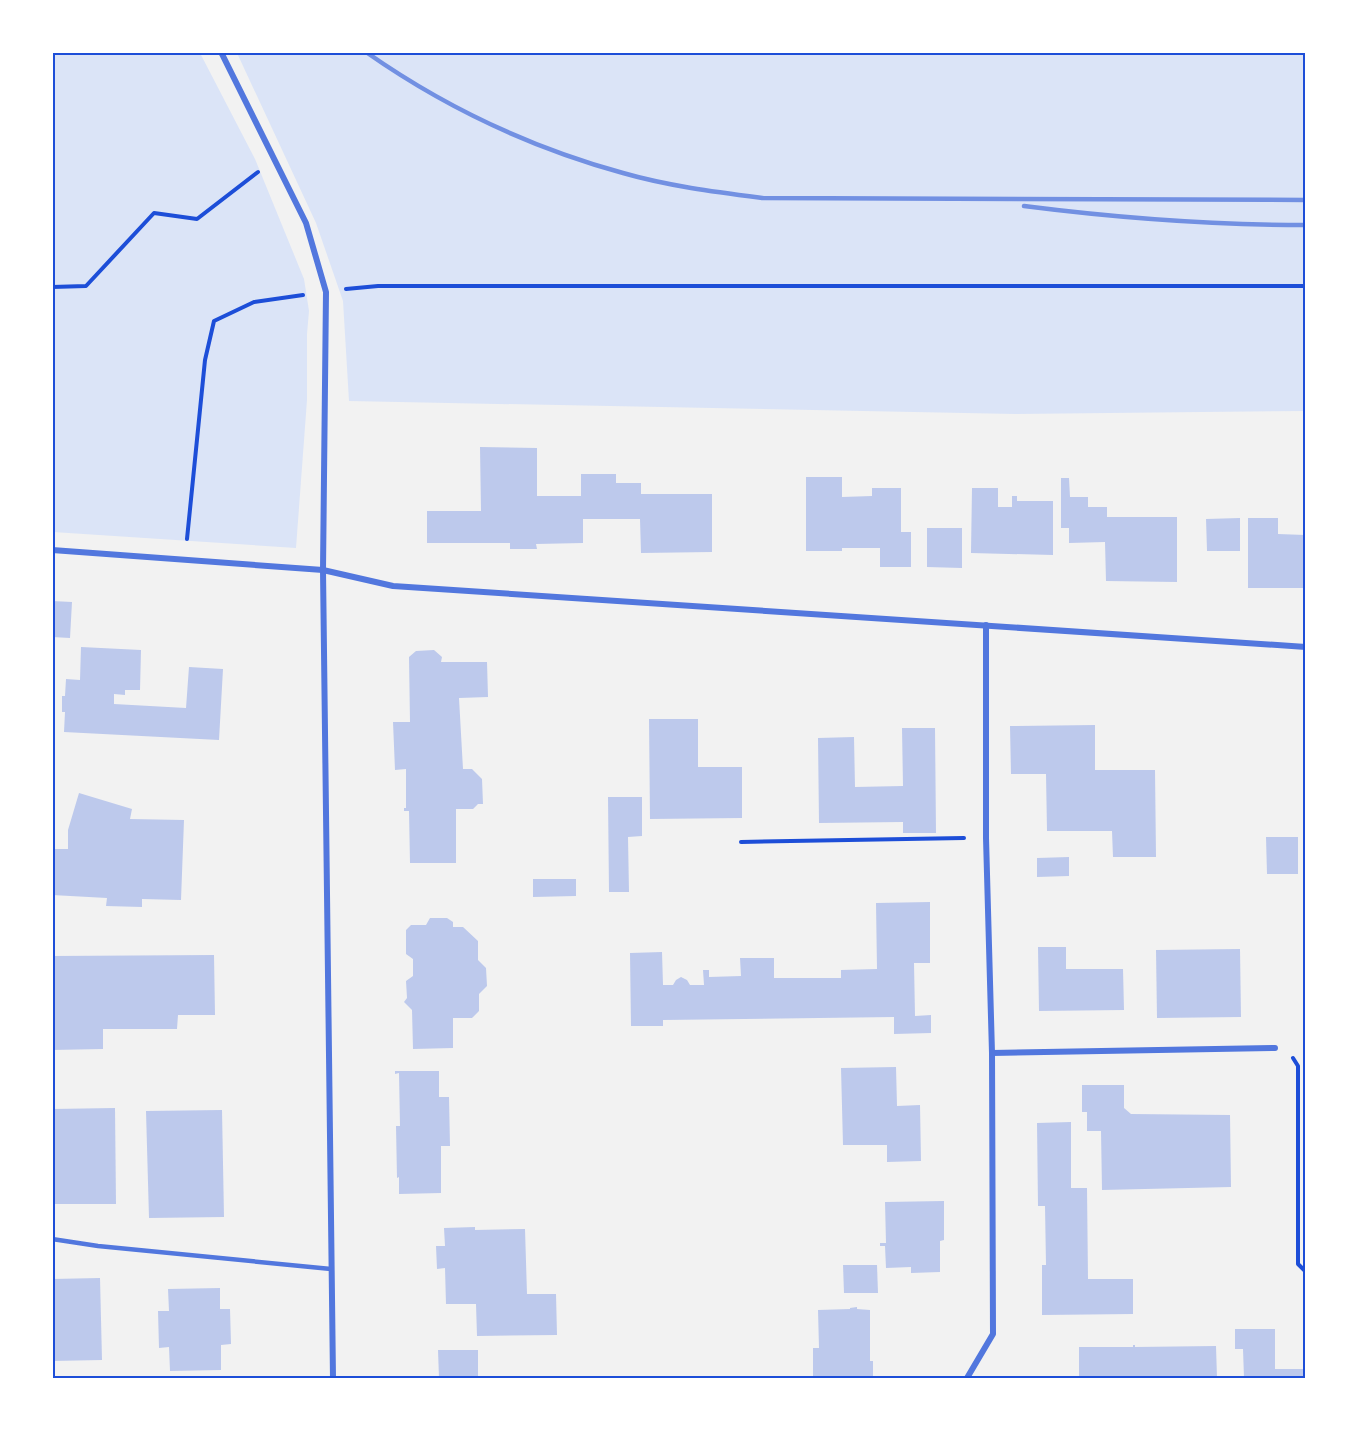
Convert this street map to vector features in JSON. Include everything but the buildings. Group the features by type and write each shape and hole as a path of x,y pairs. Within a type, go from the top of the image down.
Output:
{"street":[{"path":"220,52 306,224 326,292 323,570 333,1378"},
{"path":"52,550 323,570 393,586 1305,647"},
{"path":"966,1378 993,1334 992,1053 986,838 986,625"},
{"path":"992,1053 1275,1048"}],"lane":[{"path":"52,1239 99,1246 331,1269"}],"path":[{"path":"52,287 86,286 154,213 197,219 273,160"},
{"path":"185,559 205,360 214,321 254,302 378,286 1305,286"},
{"path":"741,843 986,838"},
{"path":"1275,1048 1293,1058 1298,1066 1298,1264 1305,1272"}],"shaded area":[{"path":"52,53 200,53 255,159 304,279 309,311 307,400 296,548 53,532"},
{"path":"237,53 1305,53 1305,411 1015,414 349,401 343,301 316,223"}],"railway":[{"path":"366,52 426,90 522,138 589,163 657,182 692,188 763,198 1306,200"},
{"path":"1024,206 1165,220 1306,225"}]}
